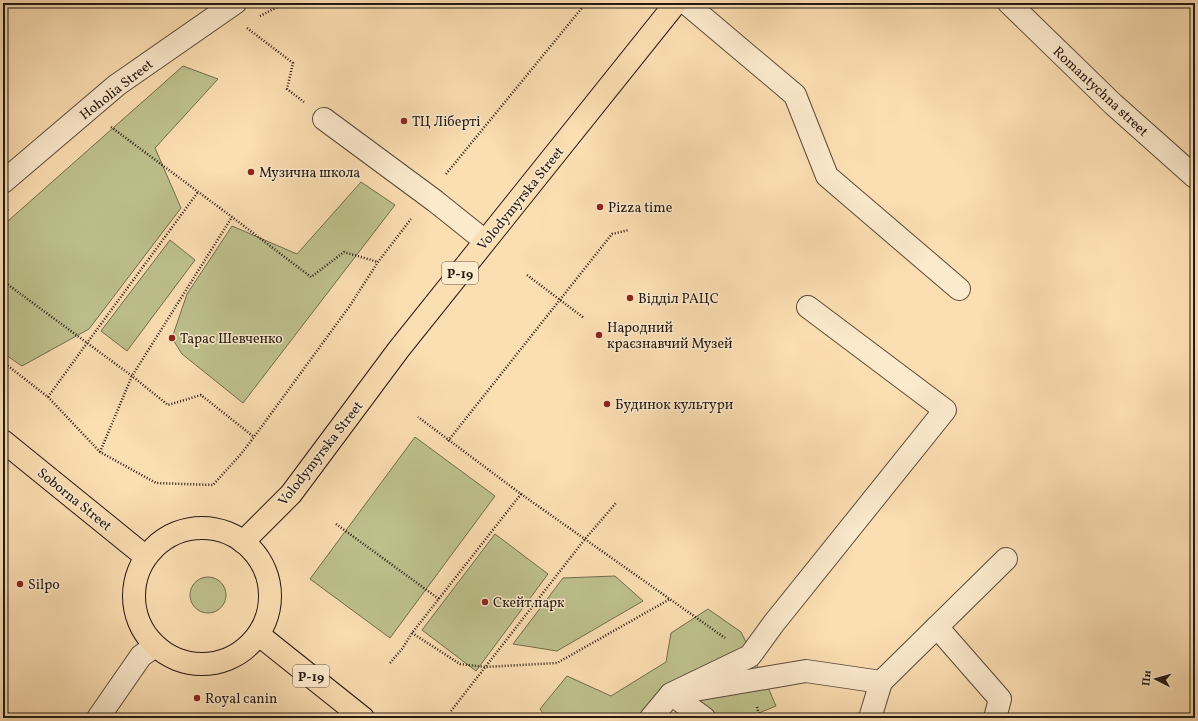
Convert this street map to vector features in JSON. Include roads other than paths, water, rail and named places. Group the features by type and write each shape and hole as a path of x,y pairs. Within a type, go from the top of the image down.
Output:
{"main road":[{"name":"Volodymyrska Street","path":"243,542 291,494 399,349 676,3"},
{"name":"Soborna Street","path":"3,441 146,557"},
{"path":"190,528 212,528 233,535 243,542 250,547 264,567 270,589 268,613 259,635 242,652 221,662 197,665 175,659 155,646 141,629 134,609 134,587 140,566 153,548 170,535 190,528"},
{"name":"Р-19","path":"259,635 363,718"}],"street":[{"name":"Hoholia Street","path":"3,182 117,85 235,3"},
{"path":"686,3 795,95 827,176 959,289"},
{"name":"Romantychna street","path":"1009,3 1113,104 1195,177"},
{"path":"324,119 486,240"},
{"path":"651,718 671,694 750,656 774,623 946,410 808,307"},
{"path":"870,718 881,682 1006,558"},
{"path":"937,627 1000,699 995,718"},
{"path":"98,718 141,656 155,646"},
{"path":"671,694 806,671 881,682"},
{"path":"671,694 704,718"}],"place":[{"name":"ТЦ Ліберті","path":"404,121"},
{"name":"Музична школа","path":"251,172"},
{"name":"Pizza time","path":"600,207"},
{"name":"Відділ РАЦС","path":"630,298"},
{"name":"Народний краєзнавчий Музей","path":"599,335"},
{"name":"Тарас Шевченко","path":"172,338"},
{"name":"Будинок культури","path":"607,404"},
{"name":"Silpo","path":"20,584"},
{"name":"Скейт парк","path":"485,602"},
{"name":"Royal canin","path":"197,698"}]}
